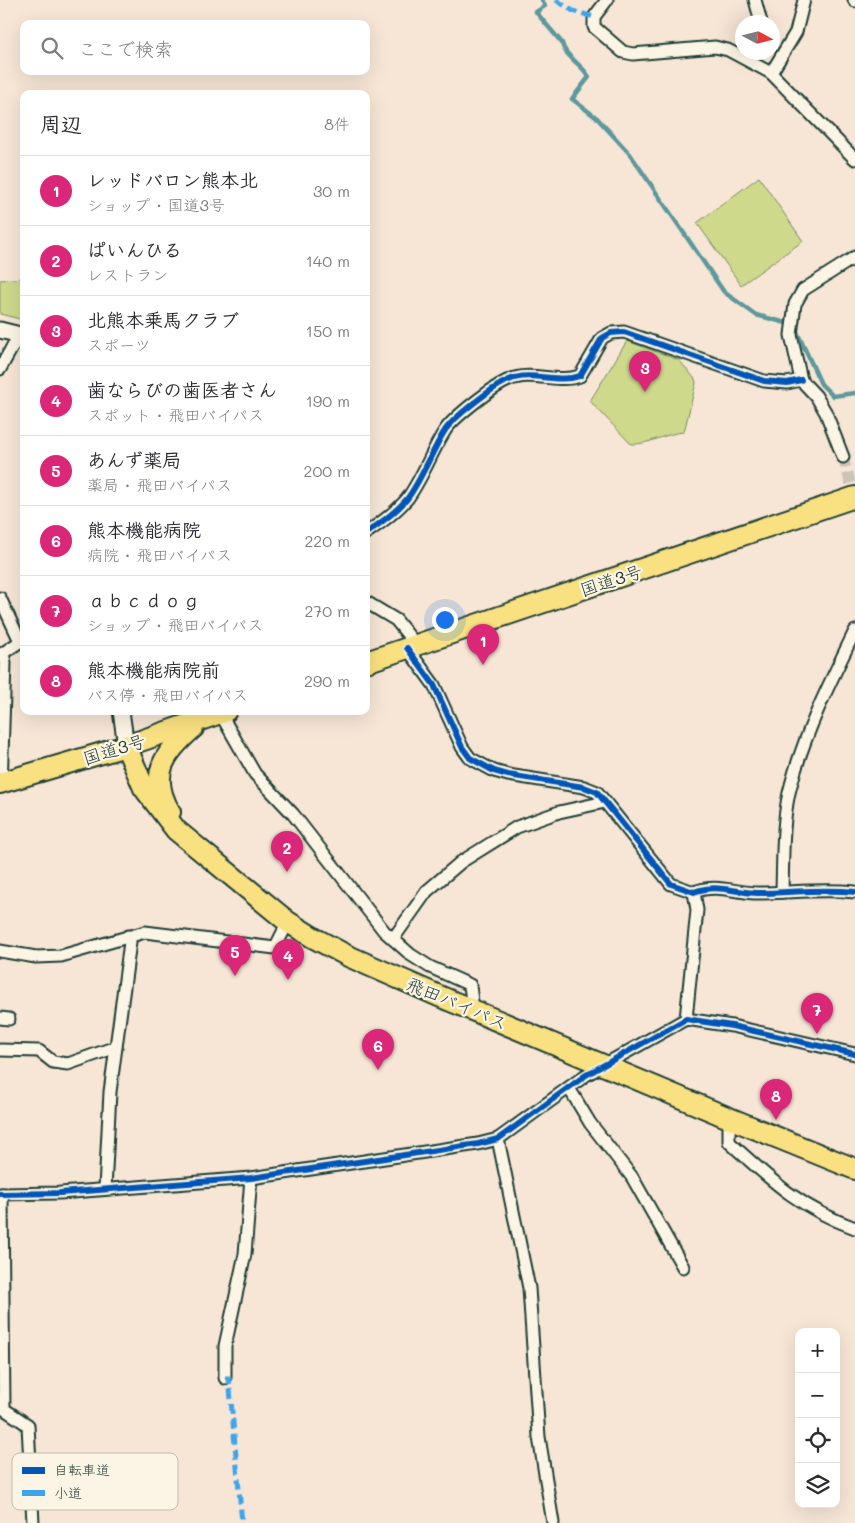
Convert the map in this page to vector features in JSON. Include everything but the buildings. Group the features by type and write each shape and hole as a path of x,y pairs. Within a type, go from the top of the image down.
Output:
{"highway":[{"name":"国道3号","path":"370,661 855,497"},
{"name":"国道3号","path":"0,786 126,746 213,715"},
{"path":"187,839 163,799 159,782 161,766 168,752 213,715"},
{"name":"飛田バイパス","path":"126,746 144,788 176,830 288,922 348,956 604,1066 855,1169"}],"street":[{"path":"607,0 594,17 594,27 623,52 633,54 715,47 728,50 773,69 855,159"},
{"path":"755,0 759,15"},
{"path":"773,69 796,32 804,0"},
{"path":"772,60 773,69"},
{"path":"843,457 826,413 816,396 800,380 791,335 796,304 803,290 855,256"},
{"path":"0,330 20,335"},
{"path":"370,530 391,515 407,498 445,429 486,393 510,379 533,377 568,381 580,376 602,338 611,333 624,332 764,381 787,383 800,380"},
{"path":"0,369 20,337"},
{"path":"0,598 20,636"},
{"path":"370,604 396,620 434,685 462,747 470,758 494,771 508,775 584,787 597,792 672,884 694,892 705,888 722,887 741,892 855,892"},
{"path":"782,892 784,845 790,787 807,738 855,630"},
{"path":"0,786 4,663 1,653 20,641"},
{"path":"121,715 126,746"},
{"path":"213,715 255,774 293,814 393,939 430,968 470,985 473,1010"},
{"path":"393,939 427,890 461,862 517,827 558,812 605,802"},
{"path":"686,1019 697,910 694,892"},
{"path":"0,951 36,957 61,956 145,932 275,948 288,922"},
{"path":"105,1189 110,1092 130,942 128,936"},
{"path":"29,1453 28,1425 4,1409 1,1194 105,1189 251,1178 466,1146 498,1139 586,1075 686,1019 732,1026 855,1054"},
{"path":"0,1050 39,1051 52,1062 68,1064 116,1047"},
{"path":"569,1088 590,1123 632,1177 684,1267"},
{"path":"729,1118 729,1142 784,1192 828,1218 855,1228"},
{"path":"498,1139 529,1288 539,1437 553,1523"},
{"path":"225,1378 224,1346 245,1254 251,1178"},
{"path":"32,1510 33,1523"}],"green space":[{"path":"759,177 803,241 741,285 697,223"},
{"path":"20,278 20,319 0,314 0,280"},
{"path":"627,341 679,360 695,379 696,383 684,432 670,434 645,443 631,444 590,401"}],"waterway":[{"path":"542,0 545,6 536,12 562,43 566,52 583,68 589,77 572,99 597,118 630,154 724,292 756,315 790,324 797,332 821,384 833,396 855,393"}],"tunnel":[{"path":"843,457 855,498"}],"marked path":[{"path":"556,0 573,11 594,17"},
{"path":"225,1378 229,1378 242,1523"}],"cycle path":[{"path":"370,530 388,517 407,499 448,426 474,403 502,383 518,377 536,376 562,379 580,376 602,338 611,333 624,332 764,381 787,383 801,380"},
{"path":"407,648 434,685 462,747 470,758 494,771 508,775 584,787 597,792 671,884 694,892 710,888 750,893 855,892"},
{"path":"0,1194 60,1193 251,1178 478,1144 498,1139 586,1075 686,1019 732,1026 855,1054"}],"place":[{"name":"北熊本乗馬クラブ","path":"645,392"},
{"name":"レッドバロン熊本北","path":"483,665"},
{"name":"ぱいんひる","path":"287,872"},
{"name":"あんず薬局","path":"235,976"},
{"name":"歯ならびの歯医者さん","path":"288,980"},
{"name":"ａｂｃｄｏｇ","path":"817,1034"},
{"name":"熊本機能病院","path":"378,1070"},
{"name":"熊本機能病院前","path":"776,1120"}]}
